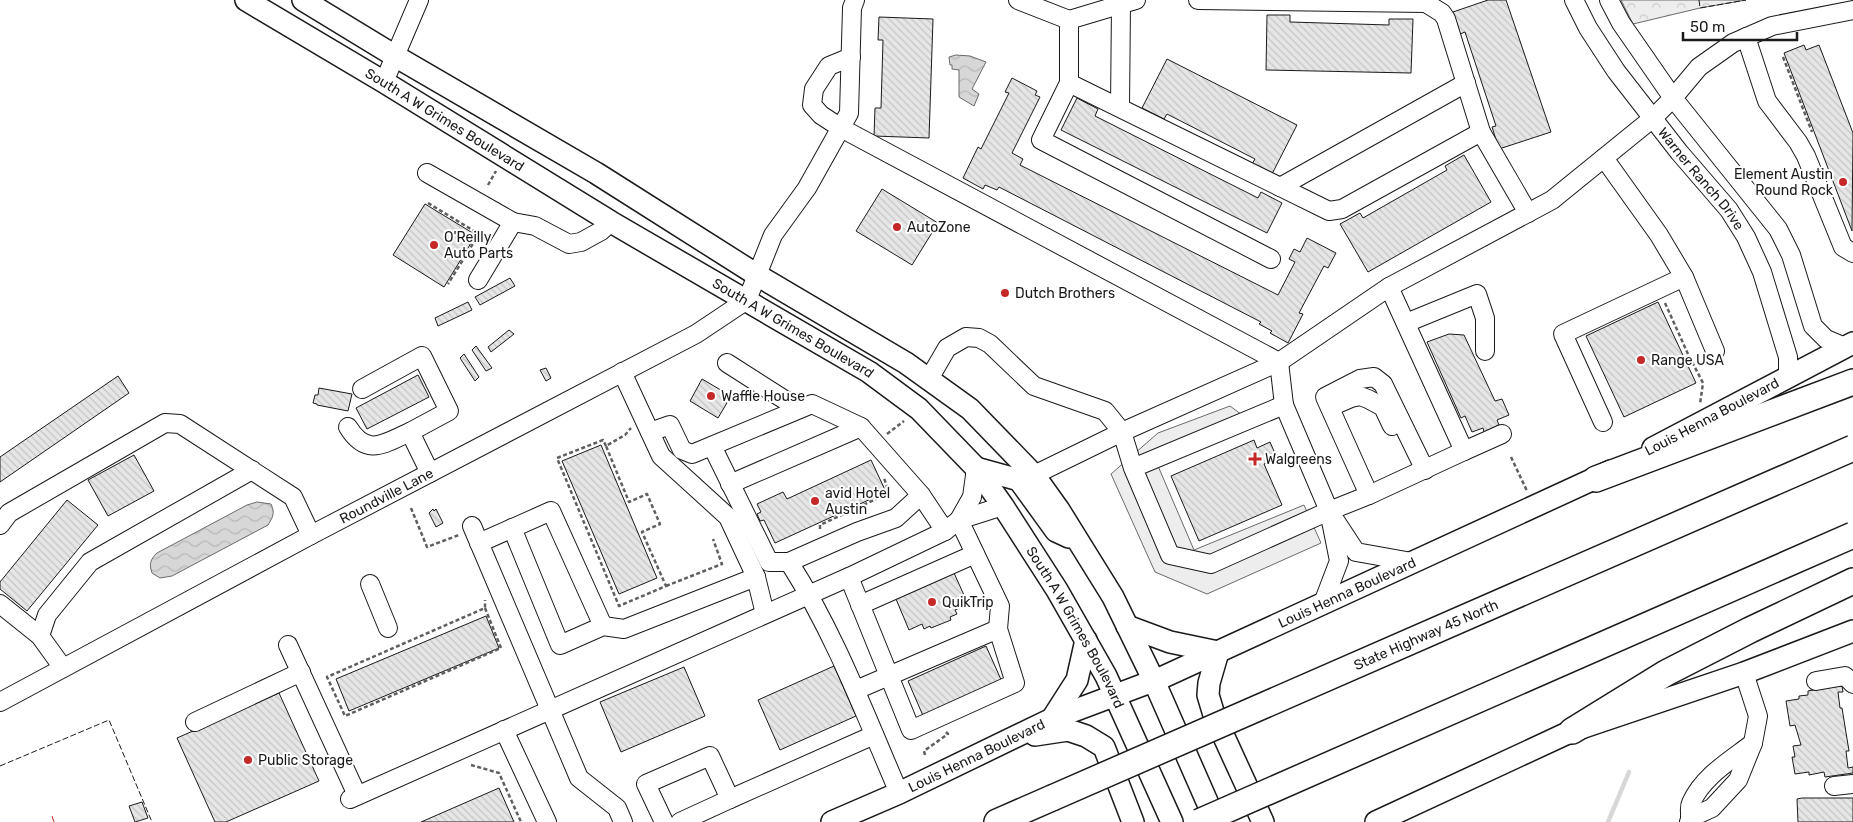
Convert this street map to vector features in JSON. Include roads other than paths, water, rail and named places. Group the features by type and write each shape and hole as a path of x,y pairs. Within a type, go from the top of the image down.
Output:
{"highway":[{"path":"1596,479 1853,382"},
{"name":"State Highway 45 North","path":"997,822 1853,448"},
{"path":"1199,822 1853,535"},
{"path":"1572,731 1666,673 1750,630 1853,581"}],"main road":[{"name":"South A W Grimes Boulevard","path":"246,0 384,82 611,222 869,372 919,409 976,468 1058,590 1116,694 1172,822"},
{"name":"South A W Grimes Boulevard","path":"303,0 394,56 596,174 757,275 906,363 970,409 1034,475 1059,510 1113,597 1154,681 1216,822"},
{"name":"Louis Henna Boulevard","path":"832,822 1015,738 1052,719 1154,681 1596,479 1849,345"},
{"path":"976,468 1019,480 1056,530 1078,541"},
{"path":"1127,626 1170,642 1218,652 1209,683 1208,695 1214,715 1263,822"},
{"path":"1376,822 1572,731 1744,673 1853,632"},
{"path":"1052,719 1077,680 1086,640"},
{"path":"1015,738 1068,730 1086,736 1104,748 1133,822"}],"street":[{"path":"384,82 420,0"},
{"path":"747,300 773,235 807,188 849,113 852,8 855,0"},
{"path":"1018,0 1069,20 1128,2 1120,107"},
{"path":"1198,0 1426,3 1442,12 1446,19 1481,132 1528,213"},
{"name":"Warner Ranch Drive","path":"1574,0 1588,28 1616,71 1652,118 1729,210 1746,237 1762,272 1788,357 1788,376"},
{"name":"Warner Ranch Drive","path":"1609,0 1621,23 1673,98 1778,229 1792,255 1812,326 1826,339 1849,345"},
{"path":"1034,475 1122,432 1279,362 1389,287 1552,200 1652,118 1673,98 1698,67 1733,43 1772,26 1853,10"},
{"path":"1069,20 1069,83 1041,140 1271,259"},
{"path":"1746,38 1767,101 1798,142 1806,156 1843,247 1853,254"},
{"path":"850,57 828,66 814,89 812,105 821,116 1279,362"},
{"path":"1069,83 1329,211 1342,209 1481,132"},
{"path":"1280,187 1466,83"},
{"path":"1604,158 1659,235 1684,277 1714,350"},
{"path":"427,172 513,222 535,226 569,244 581,242 601,231 611,222"},
{"path":"478,280 513,222"},
{"path":"1603,422 1563,334 1684,277"},
{"path":"1389,287 1464,451"},
{"path":"1406,323 1477,294 1484,318 1486,351"},
{"name":"Roundville Lane","path":"0,702 311,535 696,334 747,300"},
{"path":"929,378 947,348 966,337 979,338 990,344 1034,386 1105,411 1122,432 1133,468 1170,555 1211,564 1369,495 1422,463 1464,451 1502,434"},
{"path":"348,427 352,433 369,446 378,446 410,432 449,411 422,356 362,389"},
{"path":"1279,362 1284,405 1329,511 1356,552 1412,562"},
{"path":"727,363 799,409"},
{"path":"622,372 660,456 728,517 756,577 766,614"},
{"path":"1369,495 1325,397 1360,380 1374,378 1383,384 1422,463"},
{"path":"650,432 670,425 682,450 692,454 812,404 861,427 976,554 1000,606 998,629 1015,683 911,730 849,577"},
{"path":"1133,468 1284,405"},
{"path":"0,525 9,513 165,423 180,424 293,497 311,535"},
{"path":"730,484 861,427"},
{"path":"410,432 430,473"},
{"path":"712,446 769,562 789,562 858,532 896,518 921,494"},
{"path":"952,526 972,497 976,468"},
{"path":"40,636 47,615 90,562 252,470"},
{"path":"288,645 354,797 849,577 952,526 1003,506"},
{"path":"479,543 551,511 603,626"},
{"path":"1323,603 1339,561 1329,511"},
{"path":"512,528 560,645 603,626 624,630 756,577"},
{"path":"466,530 479,543 579,778 617,808 623,822"},
{"path":"860,605 976,554"},
{"path":"789,562 810,594 856,690 899,792"},
{"path":"370,584 388,628"},
{"path":"2,609 40,636 63,668"},
{"path":"856,690 998,629"},
{"path":"195,722 301,672"},
{"path":"1744,673 1758,716 1753,743 1738,780 1712,808 1690,820 1690,804 1710,776 1753,743"},
{"path":"1816,681 1845,676 1853,684"},
{"path":"504,730 547,822"},
{"path":"680,822 874,734"},
{"path":"664,822 646,784 710,756 730,799"},
{"path":"1834,786 1853,784"}],"water":[{"path":"956,55 970,56 986,62 972,89 979,94 974,106 959,97 959,70 952,69 949,57"},
{"path":"257,502 271,504 273,515 268,525 172,576 160,578 152,573 151,562 157,553 247,505"}],"waterway":[{"path":"1608,822 1629,772"}],"place":[{"name":"Element Austin Round Rock","path":"1843,182"},
{"name":"AutoZone","path":"897,227"},
{"name":"O'Reilly Auto Parts","path":"434,245"},
{"name":"Dutch Brothers","path":"1005,293"},
{"name":"Range USA","path":"1641,360"},
{"name":"Waffle House","path":"711,396"},
{"name":"Walgreens","path":"1255,459"},
{"name":"avid Hotel Austin","path":"815,501"},
{"name":"QuikTrip","path":"932,602"},
{"name":"Public Storage","path":"248,760"}]}
